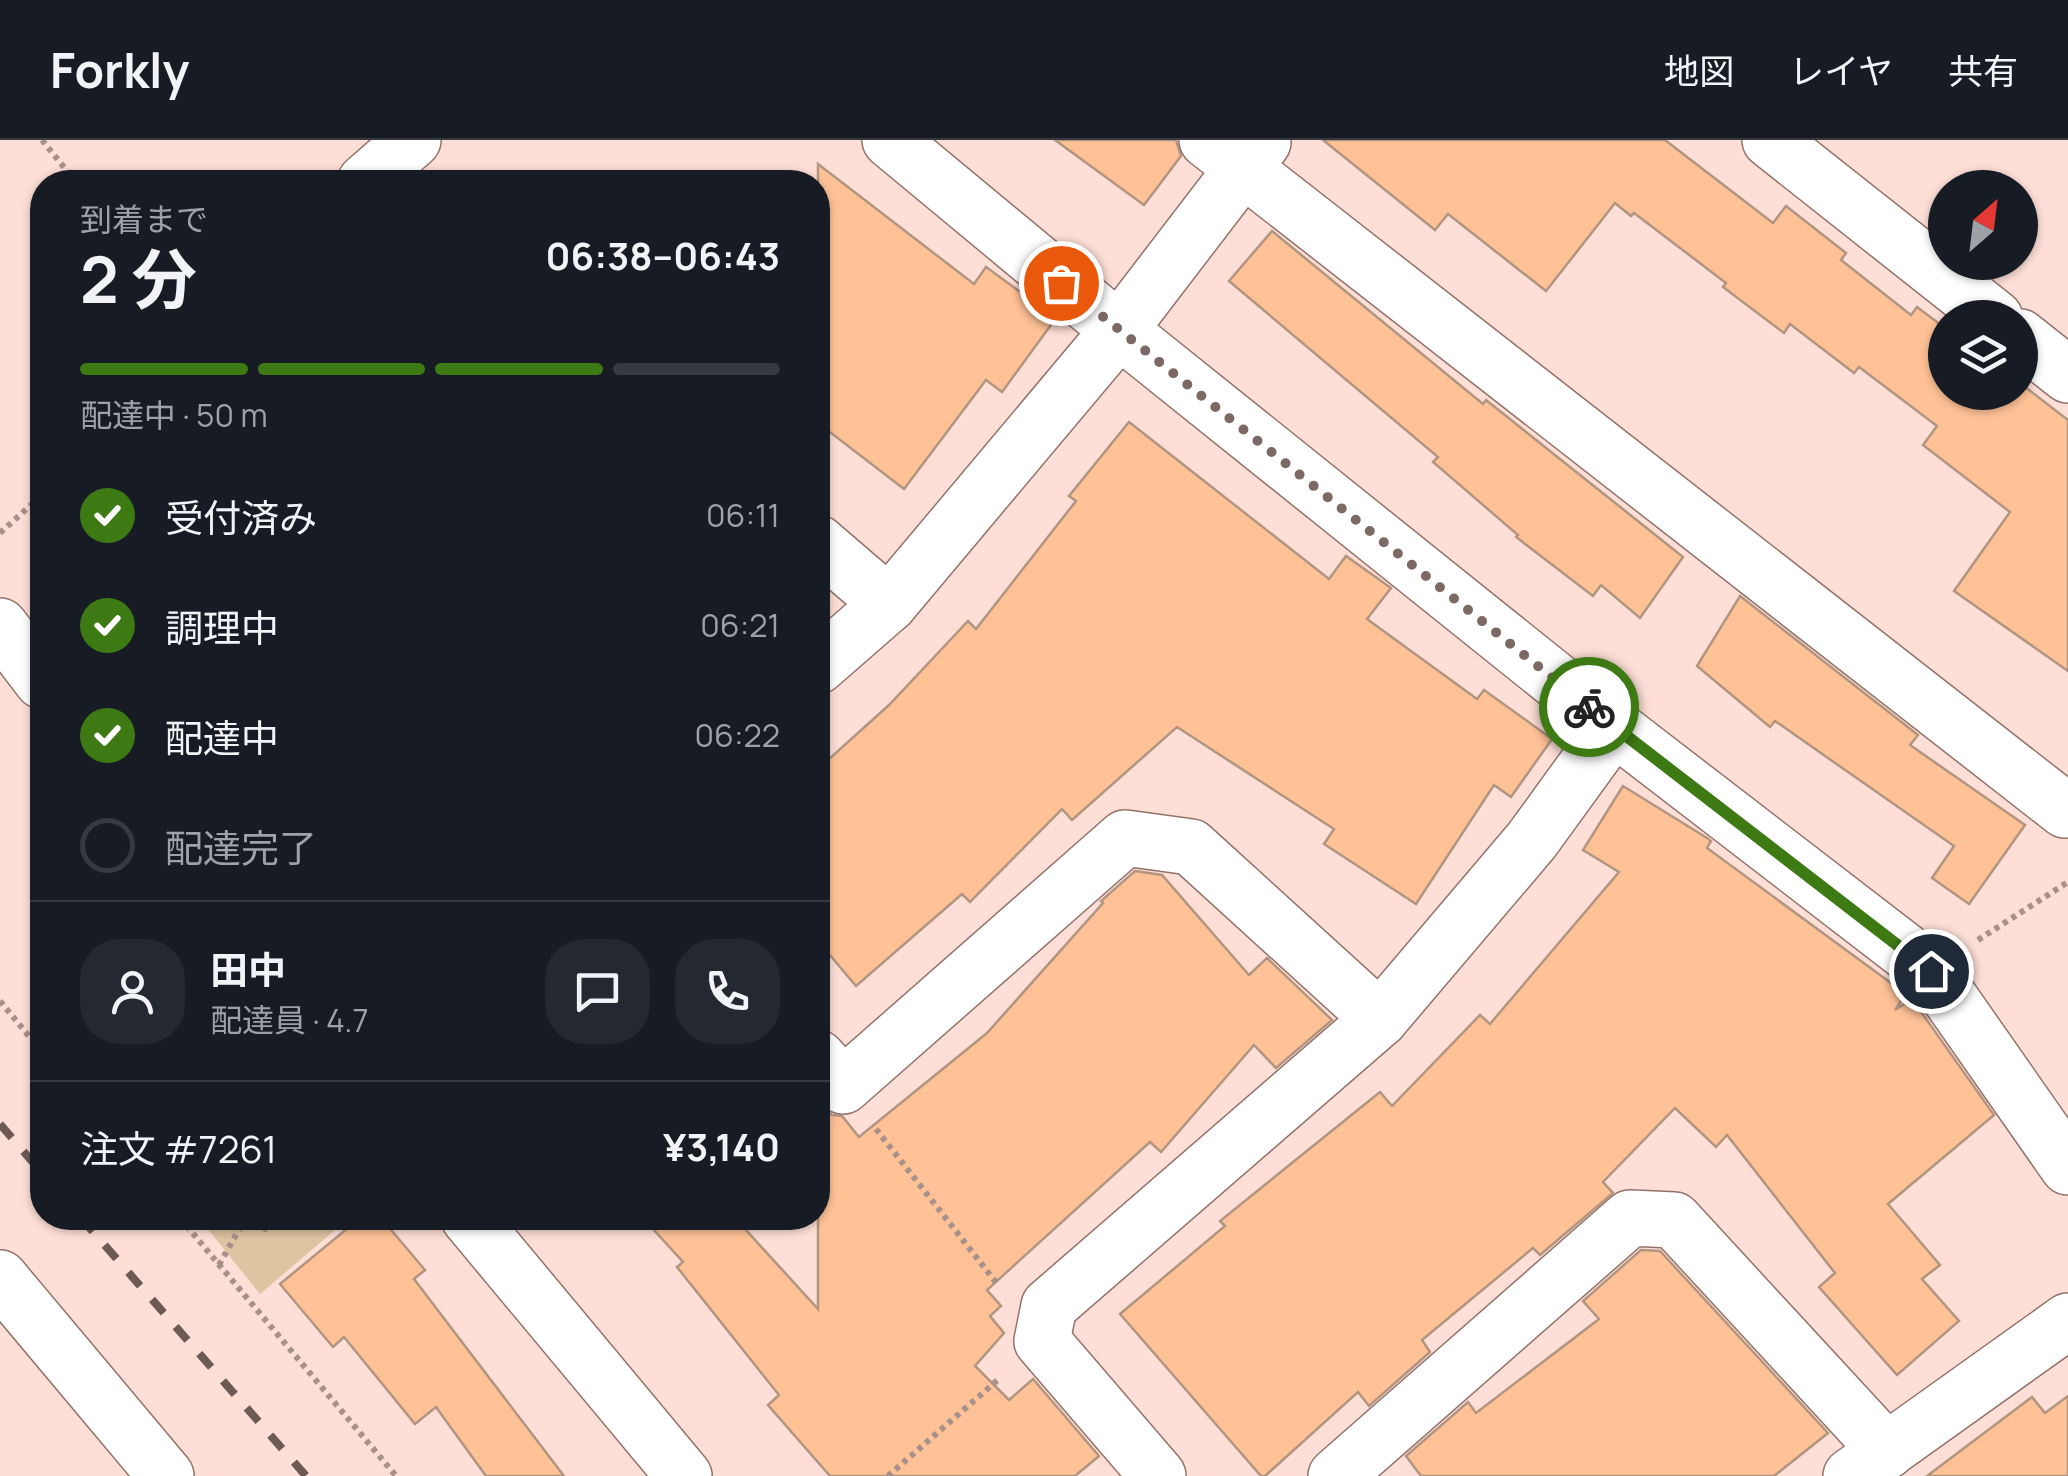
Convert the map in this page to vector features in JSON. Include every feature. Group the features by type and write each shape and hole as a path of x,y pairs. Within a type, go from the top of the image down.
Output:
{"street":[{"path":"378,170 413,140"},
{"path":"890,140 1118,330 1614,727 1931,971 2068,1167"},
{"path":"1770,140 1972,300"},
{"path":"830,656 889,604 1118,330 1238,149 2065,810 2068,807"},
{"path":"2038,352 2068,375"},
{"path":"830,553 889,604"},
{"path":"0,626 30,665"},
{"path":"1158,1476 1042,1341 1050,1306 1380,1019 1532,840 1614,727"},
{"path":"830,1072 1125,838 1191,846 1380,1019"},
{"path":"1336,1476 1630,1218 1674,1220 1869,1463 2068,1321"},
{"path":"479,1230 684,1476"},
{"path":"0,1278 166,1476"}],"path":[{"path":"42,140 66,170"},
{"path":"0,533 30,506"},
{"path":"1931,971 2068,882"},
{"path":"0,1001 30,1037"},
{"path":"830,1072 1042,1341 888,1476"},
{"path":"190,1230 396,1476"},
{"path":"220,1264 238,1230"}],"shaded area":[{"path":"209,1230 335,1230 260,1294"}],"building":[{"path":"1055,140 1176,140 1181,156 1144,205"},
{"path":"1323,140 1665,140 1773,223 1786,206 1846,253 1841,260 1911,315 1917,307 1928,315 1928,410 2038,410 2038,397 2068,420 2068,671 1954,591 2010,512 1923,445 1937,426 1859,367 1854,373 1790,324 1784,333 1723,287 1726,283 1615,203 1546,291 1448,214 1435,230"},
{"path":"830,173 974,284 986,267 1056,318 1002,392 986,380 904,489 830,432"},
{"path":"1272,231 1483,404 1486,400 1683,557 1640,618 1601,585 1593,596 1516,537 1433,462 1438,457 1229,281"},
{"path":"1129,422 1329,579 1346,556 1391,588 1367,619 1477,699 1484,690 1552,739 1511,797 1494,785 1416,904 1324,844 1334,829 1177,727 1072,820 1062,809 970,902 962,894 856,986 830,955 830,758 889,705 968,621 976,629 1076,501 1069,496"},
{"path":"1740,596 1918,735 1910,745 2025,825 1969,904 1932,878 1954,846 1775,721 1770,727 1697,666"},
{"path":"1623,786 1707,838 1711,841 1707,848 1906,994 1895,1010 1912,999 1994,1115 1888,1204 1940,1265 1922,1279 1959,1321 1897,1375 1819,1287 1835,1273 1727,1135 1716,1147 1675,1108 1603,1182 1613,1193 1540,1255 1533,1248 1422,1340 1430,1352 1369,1406 1358,1392 1261,1476 1120,1314 1225,1226 1220,1221 1380,1092 1392,1106 1480,1015 1490,1024 1619,872 1583,850"},
{"path":"1135,871 1162,875 1249,975 1267,958 1332,1020 1276,1068 1254,1045 1161,1152 1150,1142 987,1290 1001,1306 990,1316 1004,1333 975,1366 1009,1400 1033,1379 1099,1456 1075,1476 830,1476 768,1405 779,1395 677,1267 683,1262 654,1230 746,1230 818,1309 818,1230 830,1230 830,1113 842,1116 859,1137 987,1033 1101,901"},
{"path":"345,1230 391,1230 425,1270 414,1279 564,1476 486,1476 436,1407 415,1424 344,1337 333,1347 280,1284"},
{"path":"1641,1250 1660,1251 1828,1433 1774,1476 1421,1476 1406,1456 1468,1402 1476,1413 1599,1319 1583,1301"},
{"path":"2068,1396 2068,1476 1927,1476 2032,1397 2045,1413"}],"railway":[{"path":"0,1124 30,1159"},
{"path":"91,1230 306,1476"}],"way so far":[{"path":"1061,283 1589,707"}],"route":[{"path":"1589,707 1931,971"}]}
